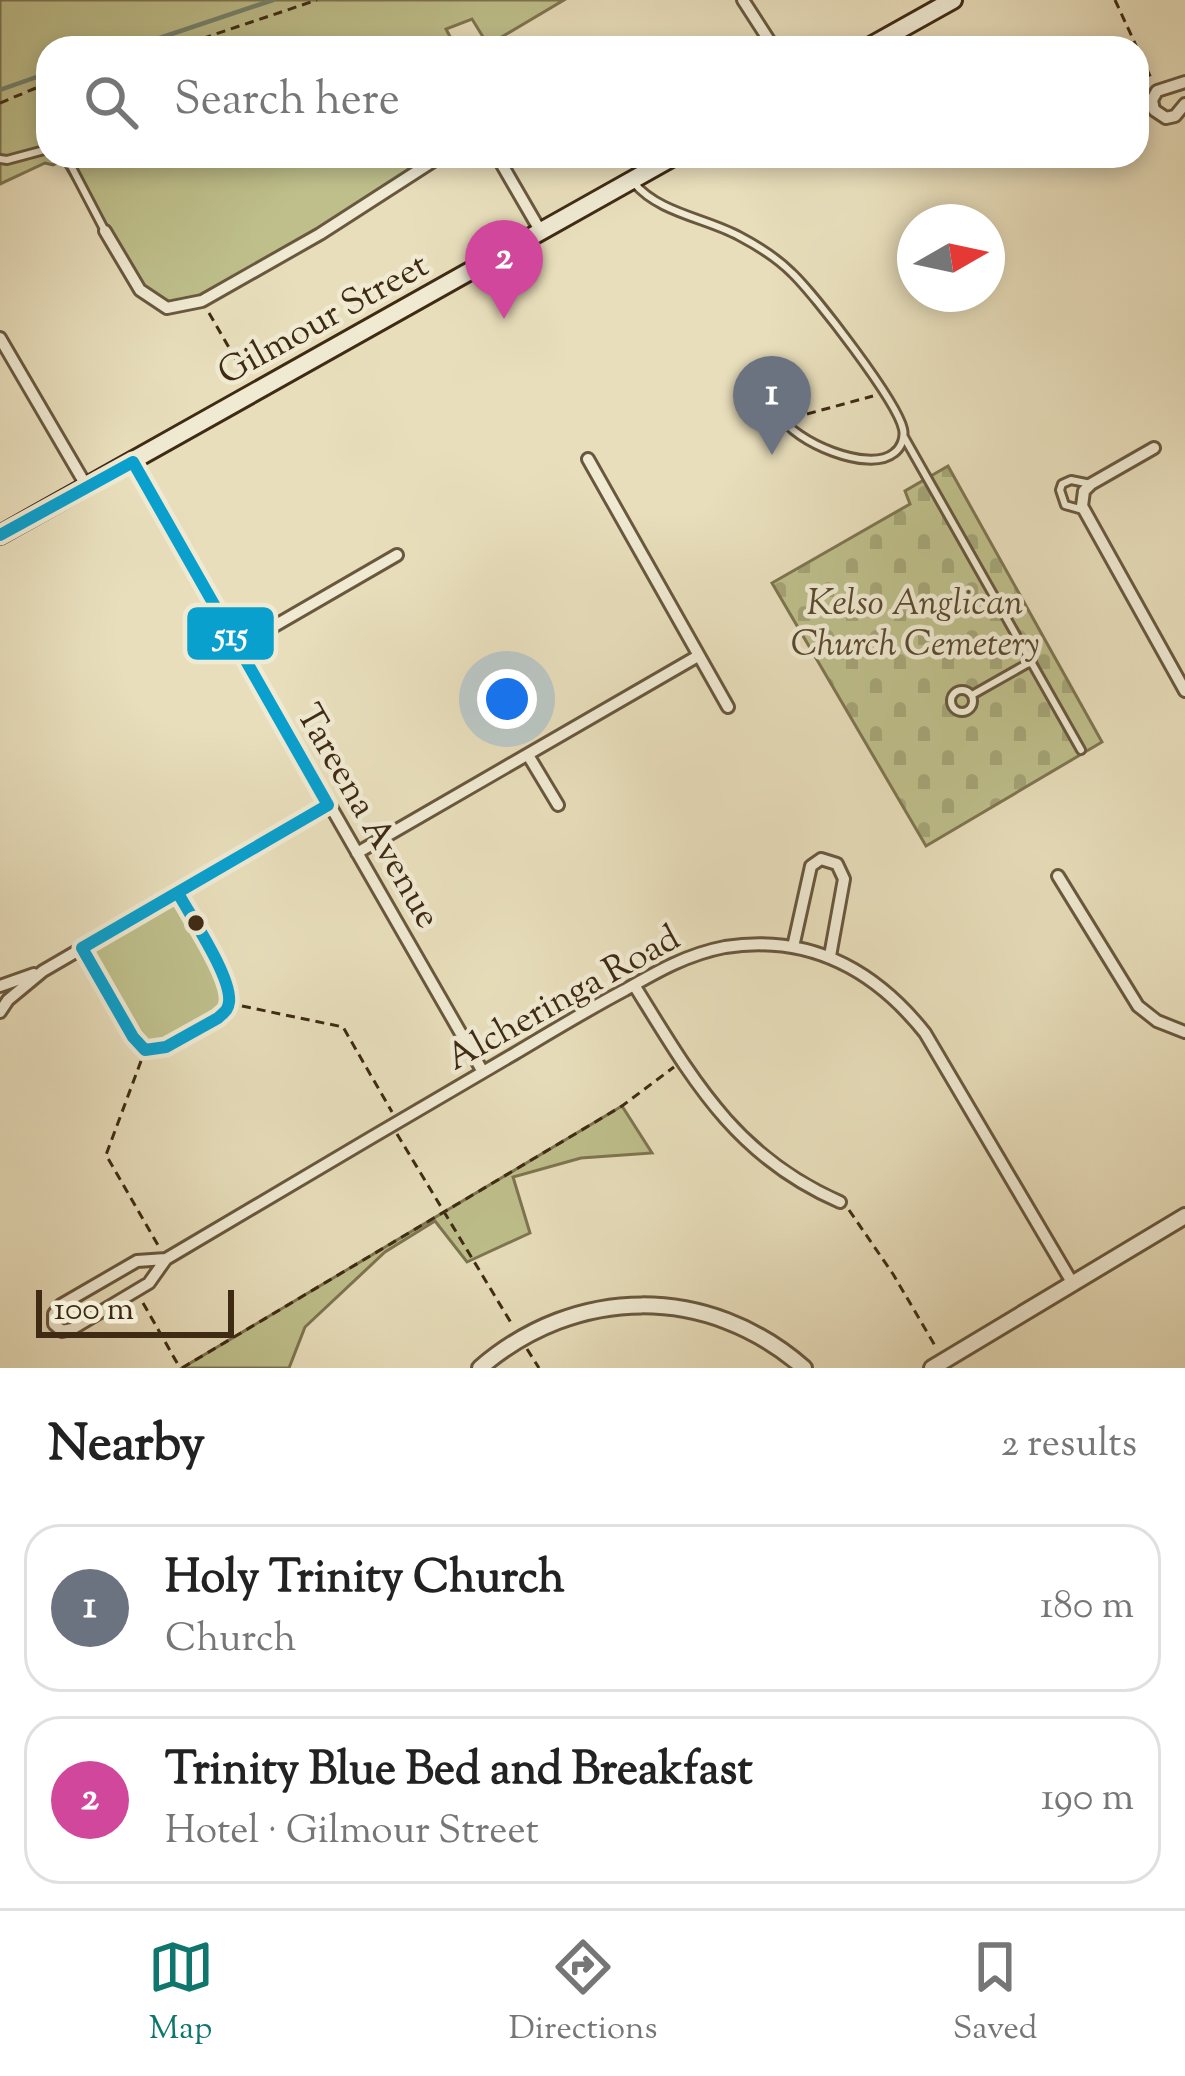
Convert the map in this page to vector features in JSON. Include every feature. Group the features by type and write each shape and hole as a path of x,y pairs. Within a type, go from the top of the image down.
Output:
{"main road":[{"path":"888,36 953,0"},
{"name":"Gilmour Street","path":"0,535 654,168"}],"street":[{"path":"743,0 766,36"},
{"path":"1185,82 1157,91 1153,106 1162,117 1174,116 1185,104"},
{"path":"105,231 140,290 166,308 202,301 422,168"},
{"path":"504,168 541,232"},
{"path":"0,338 87,488"},
{"path":"1154,448 1091,484 1082,496 1083,510 1185,692"},
{"path":"588,459 728,707"},
{"name":"Tareena Avenue","path":"133,462 484,1072"},
{"path":"238,646 397,555"},
{"path":"357,853 698,656"},
{"path":"528,754 558,806"},
{"path":"0,1012 43,971 328,805"},
{"path":"793,947 811,866 821,859 837,864 844,878 830,956"},
{"path":"1058,876 1138,1006 1157,1021 1185,1032"},
{"path":"82,948 145,1050 166,1047 218,1018 229,1003 227,981 178,893"},
{"name":"Alcheringa Road","path":"166,1259 137,1262 61,1306 54,1314 54,1324 62,1331 72,1329 136,1292 166,1259 684,958 725,947 768,945 830,956 891,994 925,1033 1073,1284"},
{"path":"0,986 43,971"},
{"path":"634,985 710,1102 761,1155 812,1190 840,1202"},
{"path":"938,1364 1185,1216"},
{"path":"480,1368 520,1338 552,1322 608,1307 674,1307 710,1314 775,1344 804,1368"}],"lane":[{"path":"0,159 36,152"},
{"path":"72,168 105,231"},
{"path":"632,181 653,201 738,236 792,273 839,330 884,393 904,437 1081,750"},
{"path":"774,406 787,427 816,444 860,459 886,458 898,450 904,437"},
{"path":"783,416 800,407"},
{"path":"1083,510 1065,505 1060,490 1071,480 1091,484"},
{"path":"971,695 1032,662"}],"path":[{"path":"210,36 317,0"},
{"path":"1115,0 1132,36"},
{"path":"1149,74 1157,91"},
{"path":"0,104 36,88"},
{"path":"202,301 255,393"},
{"path":"783,416 875,396"},
{"path":"229,1003 343,1028 539,1368"},
{"path":"145,1050 106,1155 166,1259"},
{"path":"136,1292 181,1368 622,1106 681,1063"},
{"path":"840,1202 882,1256 938,1364"}],"green space":[{"path":"0,0 564,0 503,36 482,36 472,19 446,29 450,36 36,36 36,167 0,184"},
{"path":"66,168 421,168 202,301 167,308 140,290"},
{"name":"Kelso Anglican Church Cemetery","path":"948,466 1102,742 926,846 772,583 910,504 905,491"},
{"path":"178,893 227,981 227,1009 166,1047 145,1050 82,948"},
{"path":"622,1106 652,1153 581,1158 513,1177 530,1233 467,1262 435,1221 385,1252 305,1327 289,1368 182,1368"}],"waterway":[{"path":"166,36 273,0"},
{"path":"0,90 36,77"}],"transit line":[{"name":"515","path":"133,462 328,805"},
{"name":"515","path":"0,535 133,462"},
{"name":"515","path":"82,948 328,805"},
{"name":"515","path":"82,948 145,1050 166,1047 218,1018 229,1002 224,978 178,893"}],"place":[{"name":"Trinity Blue Bed and Breakfast","path":"504,319"},
{"name":"Holy Trinity Church","path":"772,455"}]}
